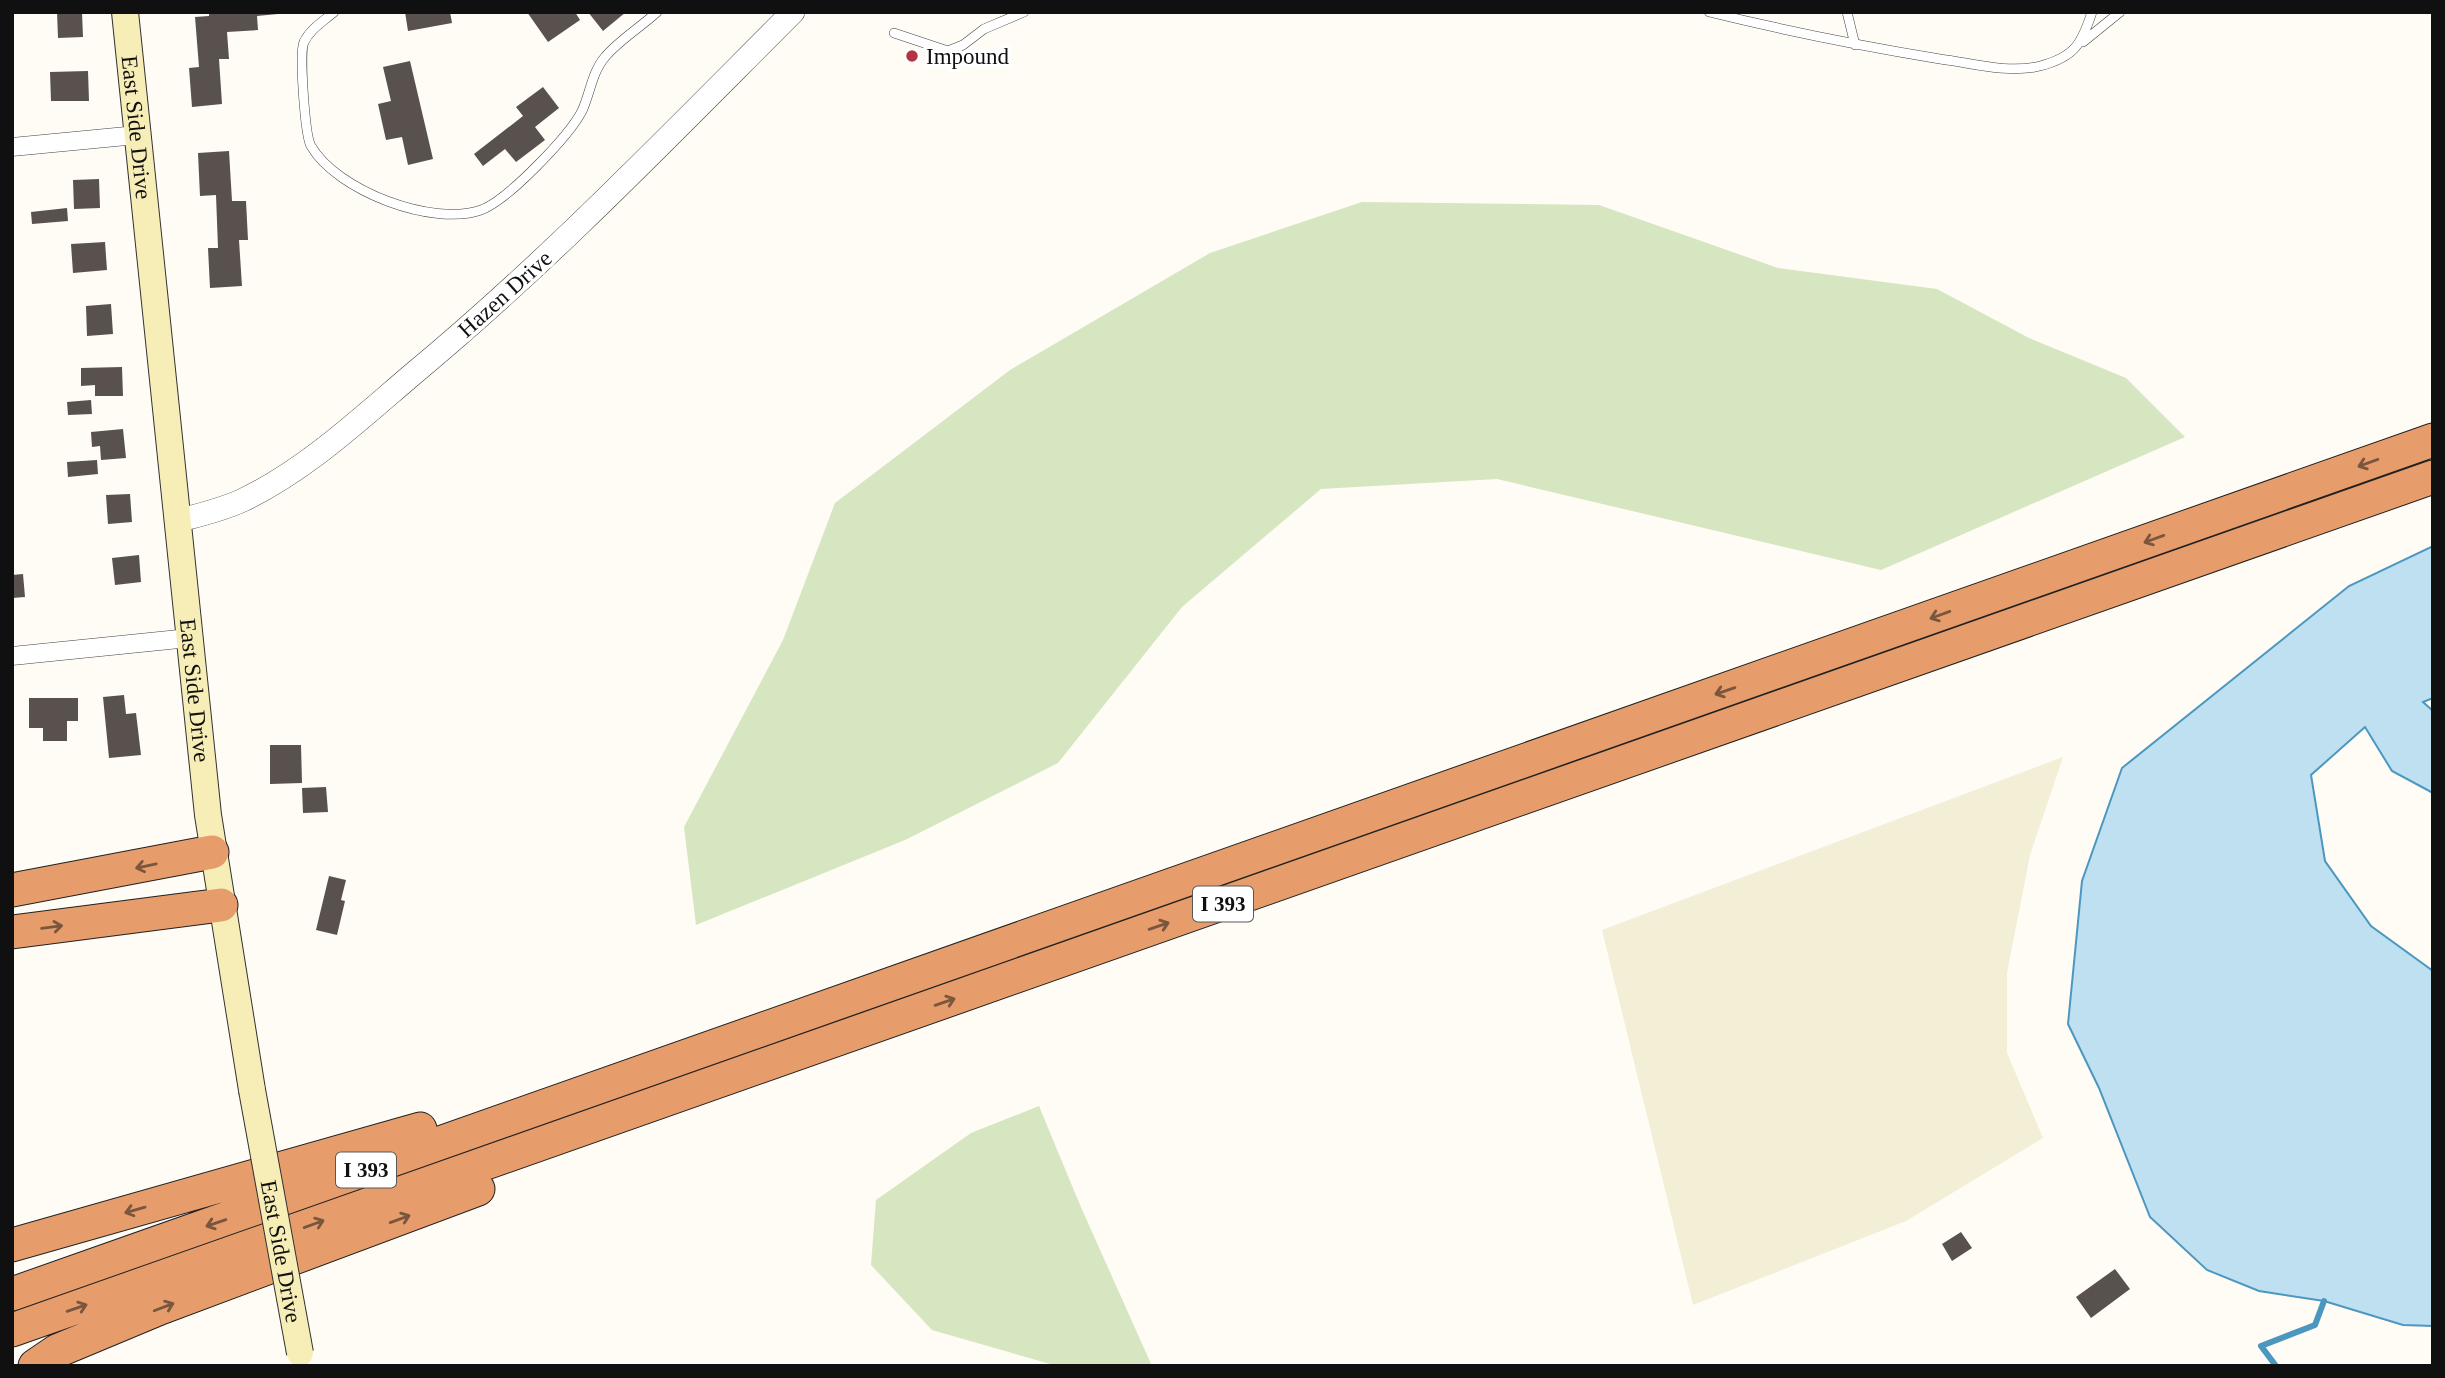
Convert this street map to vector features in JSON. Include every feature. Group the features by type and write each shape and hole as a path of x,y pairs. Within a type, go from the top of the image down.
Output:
{"highway":[{"name":"I 393","path":"12,1294 2433,440"},
{"name":"I 393","path":"12,1330 2433,477"},
{"path":"12,890 212,852"},
{"path":"12,932 221,905"},
{"path":"35,1366 57,1350 160,1308 622,1136 908,1014"},
{"path":"12,1245 719,1045"}],"main road":[{"name":"East Side Drive","path":"125,12 212,852 252,1090 302,1359"}],"street":[{"name":"Hazen Drive","path":"177,521 243,500 296,468 366,414 483,316 568,237 793,12"},
{"path":"12,147 137,135"},
{"path":"12,656 189,638"}],"lane":[{"path":"334,12 309,34 300,55 310,145 352,186 371,195 404,206 461,214 482,210 498,200 561,141 582,111 604,57 657,12"},
{"path":"894,33 948,51 962,45 984,29 1024,12"},
{"path":"1709,12 1855,45 2002,68 2040,66 2069,53 2120,12"},
{"path":"1847,12 1855,45"},
{"path":"2083,42 2092,12"}],"shaded area":[{"path":"2063,757 2030,855 2007,973 2007,1053 2043,1138 1906,1221 1693,1305 1602,930"}],"green space":[{"path":"1362,202 1599,205 1778,268 1937,289 2029,338 2126,378 2185,437 1881,570 1497,479 1321,489 1182,607 1058,763 905,840 696,925 684,827 783,640 835,503 1010,370 1210,253"},
{"path":"1039,1106 1152,1366 1057,1366 932,1330 871,1265 876,1200 971,1133"}],"water":[{"path":"2433,546 2433,698 2423,702 2433,711 2433,793 2392,771 2365,727 2311,775 2325,861 2371,926 2433,971 2433,1326 2403,1325 2324,1301 2259,1291 2207,1270 2150,1217 2099,1088 2068,1024 2082,881 2122,768 2349,586"}],"building":[{"path":"57,12 82,12 83,37 58,38"},
{"path":"209,12 278,14 257,16 258,30 227,32 229,59 219,59 222,104 192,107 189,68 199,67 195,17 209,16"},
{"path":"405,12 450,12 452,23 408,31"},
{"path":"527,12 575,12 580,20 548,42"},
{"path":"588,12 626,12 603,31"},
{"path":"410,61 433,159 408,165 402,137 386,140 378,104 391,101 383,67"},
{"path":"88,71 89,101 51,101 50,72"},
{"path":"543,87 559,108 535,127 545,140 516,162 505,149 483,166 474,154 523,116 516,107"},
{"path":"229,151 232,201 246,201 248,240 239,240 242,286 210,288 208,248 218,248 216,195 200,196 198,153"},
{"path":"99,179 100,208 74,209 73,180"},
{"path":"67,208 68,221 32,224 31,212"},
{"path":"105,242 107,270 73,273 71,244"},
{"path":"111,304 113,334 87,336 86,306"},
{"path":"122,367 123,396 95,396 95,385 81,386 81,368"},
{"path":"91,400 92,414 68,415 67,402"},
{"path":"123,429 126,458 101,460 100,446 92,447 91,432"},
{"path":"97,460 98,474 68,477 67,462"},
{"path":"130,494 132,522 108,524 106,495"},
{"path":"139,555 141,582 115,585 112,558"},
{"path":"23,574 25,597 12,598 12,575"},
{"path":"124,695 126,714 136,713 141,755 109,758 103,697"},
{"path":"29,698 78,698 78,721 67,721 67,741 43,741 43,728 29,728"},
{"path":"270,745 301,745 302,783 270,784"},
{"path":"326,787 328,812 303,813 302,788"},
{"path":"329,876 346,880 341,900 345,901 337,935 316,930"},
{"path":"1961,1232 1972,1248 1952,1261 1942,1244"},
{"path":"2115,1269 2130,1289 2091,1318 2076,1297"}],"waterway":[{"path":"2276,1366 2261,1346 2315,1325 2324,1301"}],"place":[{"name":"Impound","path":"912,56"}]}
